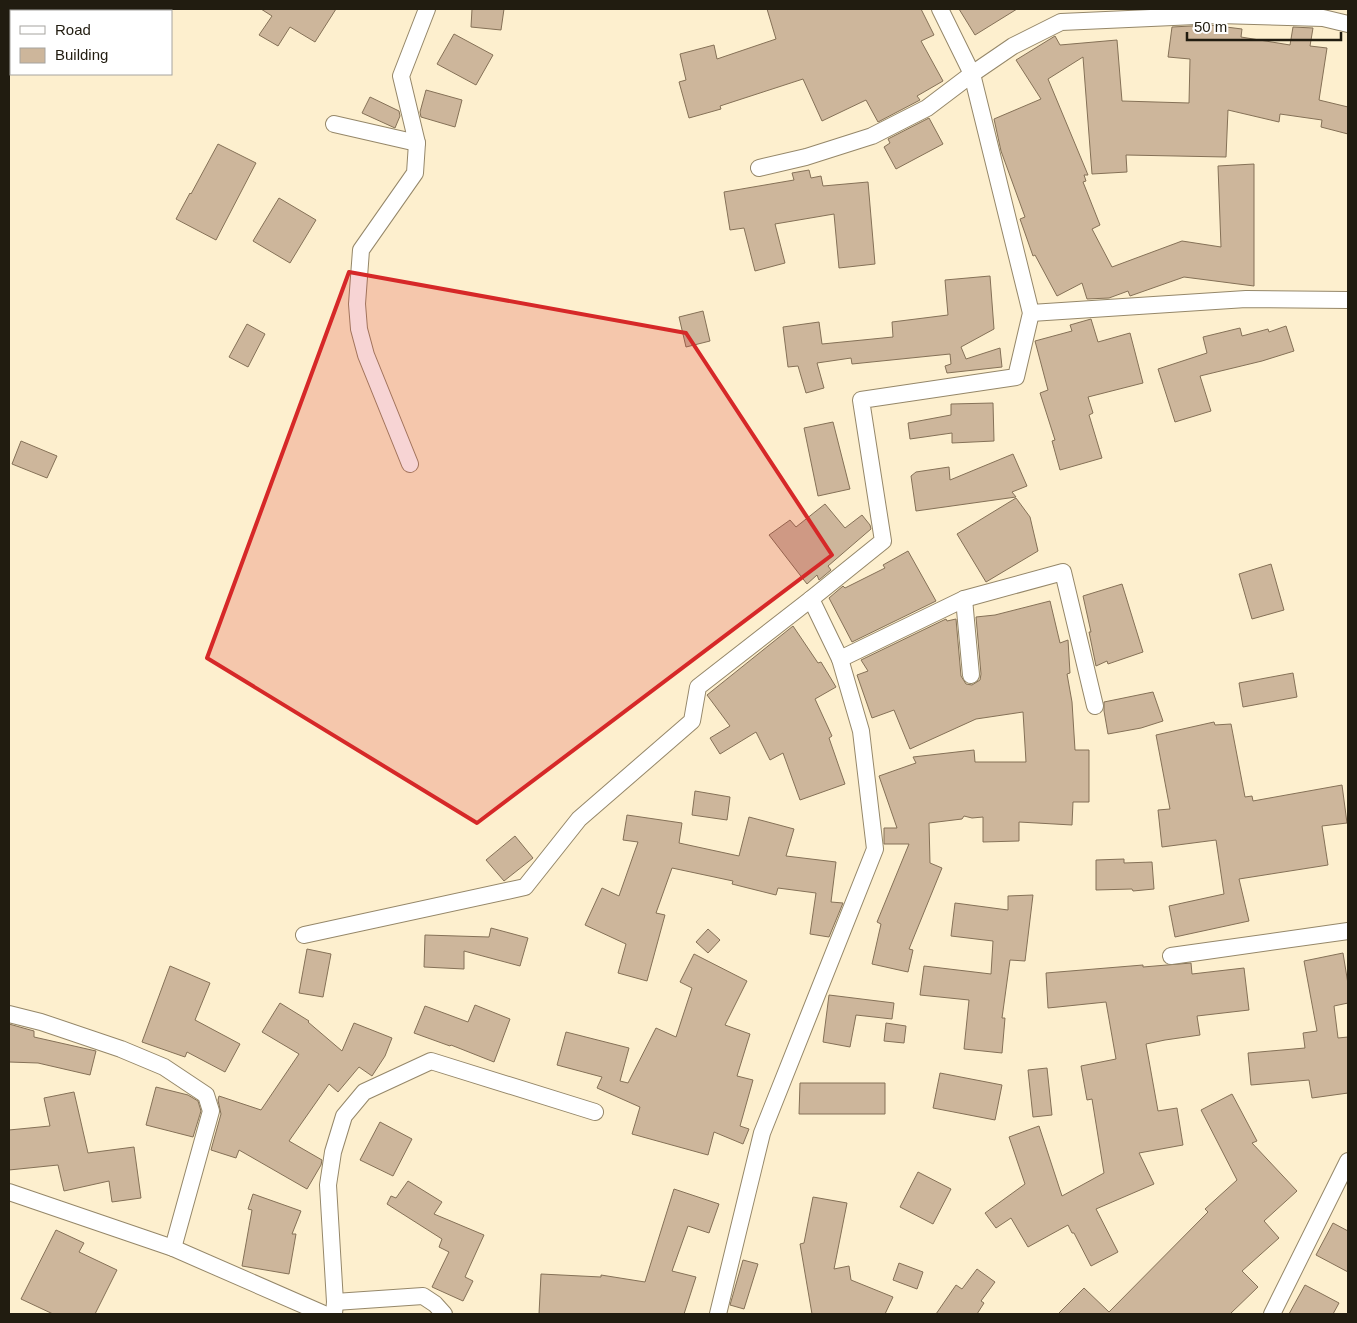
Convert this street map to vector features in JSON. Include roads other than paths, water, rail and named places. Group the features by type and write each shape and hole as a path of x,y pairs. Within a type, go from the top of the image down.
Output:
{"street":[{"path":"410,464 366,355 358,329 357,304 360,250 415,173 417,143 401,76 427,9"},
{"path":"304,935 524,887 579,819 692,721 698,687 883,541 860,400 1016,377 1031,313 972,74 940,9"},
{"path":"759,168 806,157 872,136 927,108 1013,46 1061,22 1218,15 1324,18 1348,24"},
{"path":"334,124 417,143"},
{"path":"1031,313 1246,299 1348,300"},
{"path":"840,659 964,599 1063,572 1095,706"},
{"path":"718,1314 762,1133 875,849 861,731 840,659 811,599"},
{"path":"964,599 971,675"},
{"path":"1171,956 1348,931"},
{"path":"9,1014 50,1025 121,1049 164,1067 206,1095 211,1111 173,1248"},
{"path":"331,1310 328,1185 333,1152 344,1116 364,1092 431,1061 595,1112"},
{"path":"1272,1314 1348,1161"},
{"path":"9,1192 173,1248 331,1310 423,1296 436,1304 444,1314"}]}
